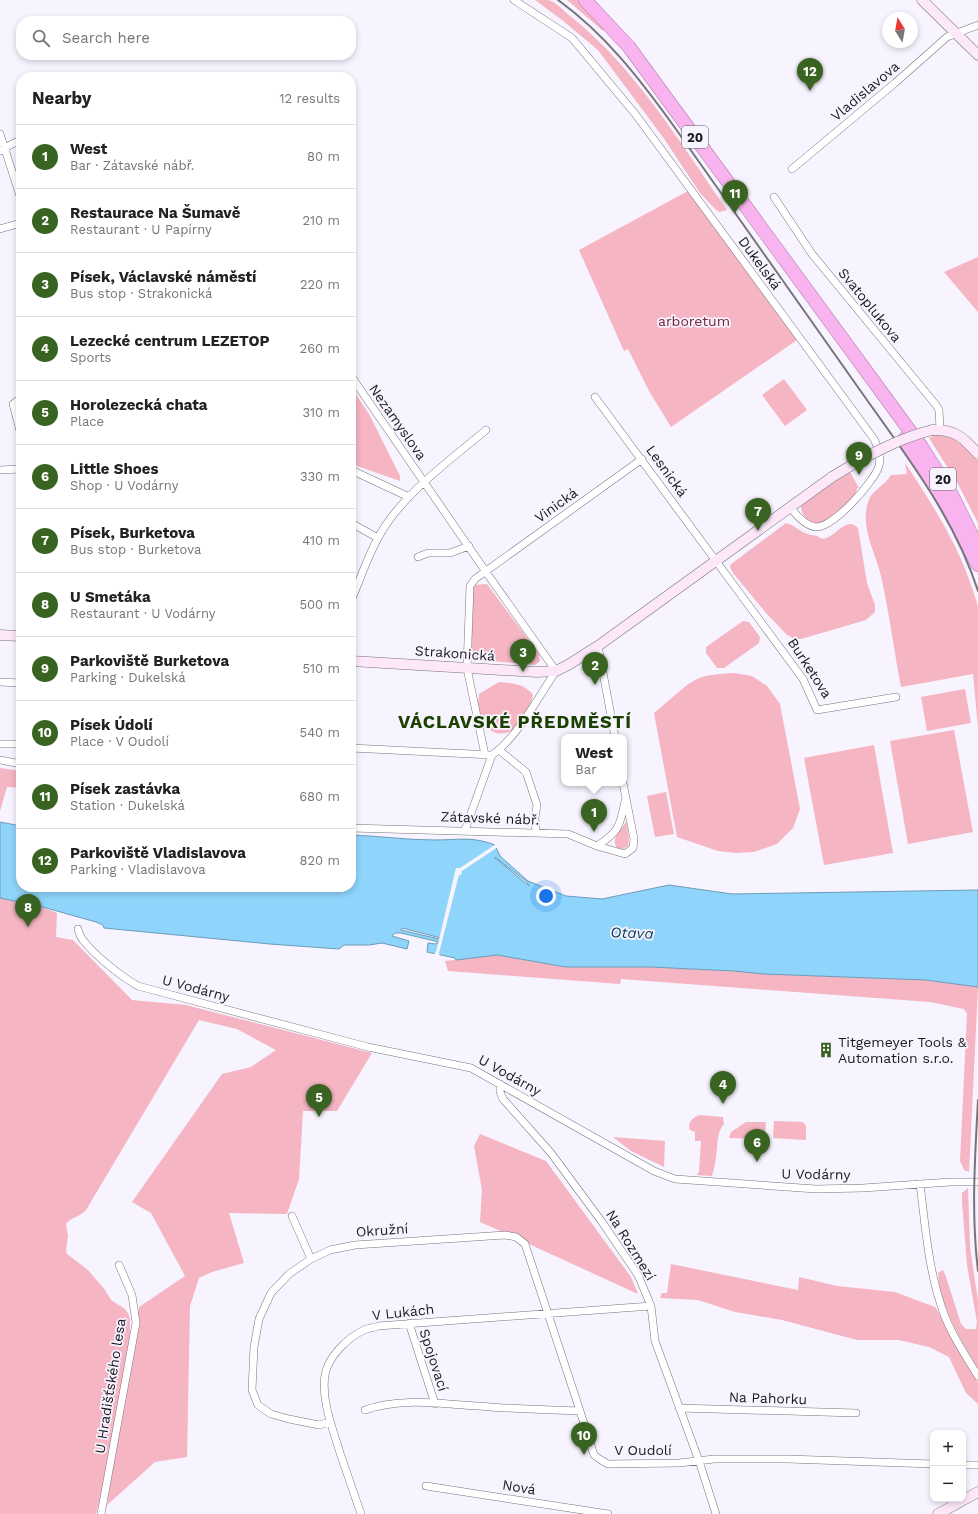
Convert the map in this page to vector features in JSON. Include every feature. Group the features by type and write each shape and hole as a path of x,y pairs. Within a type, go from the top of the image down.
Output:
{"highway":[{"name":"20","path":"585,0 629,47 921,446 951,493 978,548"},
{"name":"20","path":"596,0 632,40 700,130 907,415 940,463 978,533"},
{"path":"904,439 943,500 978,565"}],"main road":[{"path":"922,0 978,55"},
{"path":"556,670 568,665 598,646 832,477 871,455 919,433 936,430 960,435 978,454"},
{"path":"0,635 16,636"},
{"name":"Strakonická","path":"356,661 523,672 556,670"},
{"path":"938,1514 978,1492"}],"street":[{"name":"Dukelská","path":"514,0 572,38 636,115 874,439 878,447 880,461 873,478 856,500 826,525 818,527 810,525 803,521 790,507"},
{"name":"Vladislavova","path":"792,169 895,83 947,37 978,25"},
{"path":"0,134 2,150 16,186"},
{"path":"2,150 16,142"},
{"name":"Svatoplukova","path":"774,197 812,254 936,405 939,410 936,430"},
{"path":"0,229 16,224"},
{"name":"Nezamyslova","path":"356,383 486,572 556,670"},
{"name":"Lesnická","path":"595,397 642,459 716,562"},
{"path":"16,402 14,404 16,413"},
{"path":"356,589 378,538 400,506 425,482 486,430"},
{"name":"Vinická","path":"488,755 467,668 469,591 472,582 642,459"},
{"path":"0,470 16,470"},
{"path":"356,472 409,497"},
{"path":"356,527 378,538"},
{"path":"418,557 428,553 450,553 468,546"},
{"name":"Burketova","path":"716,562 803,679 817,710 896,697"},
{"path":"598,646 614,734"},
{"path":"356,748 488,755 499,750 516,731 556,670"},
{"path":"0,682 16,682"},
{"path":"0,744 16,744"},
{"path":"499,750 526,772 537,804 535,818 536,832"},
{"path":"465,830 488,755"},
{"path":"0,760 16,763"},
{"path":"597,846 610,837 619,827 622,820 626,797 624,786"},
{"name":"Zátavské nábř.","path":"356,828 568,834 597,846 625,854 633,848 634,839 626,797"},
{"name":"U Vodárny","path":"78,929 82,939 91,949 126,980 138,986 368,1047 471,1068 654,1171 675,1179 816,1189 950,1182 978,1182"},
{"name":"Na Rozmezí","path":"500,1084 500,1092 503,1099 550,1153 607,1229 638,1275 651,1306 655,1341 699,1461 716,1514"},
{"path":"920,1184 933,1272 940,1303 957,1341 978,1376"},
{"path":"292,1216 311,1259"},
{"name":"Okružní","path":"330,1422 319,1425 307,1424 271,1414 258,1405 252,1390 254,1347 259,1319 271,1293 289,1274 311,1259 330,1250 355,1245 506,1235 516,1238 525,1244 580,1411"},
{"name":"U Hradišťského lesa","path":"101,1514 136,1323 132,1295 119,1265"},
{"name":"V Lukách","path":"360,1514 330,1422 325,1396 325,1375 332,1358 352,1337 364,1330 378,1326 651,1306"},
{"name":"Spojovací","path":"409,1324 435,1404"},
{"path":"365,1410 381,1404 398,1403 580,1411"},
{"name":"Na Pahorku","path":"679,1408 856,1413"},
{"name":"V Oudolí","path":"580,1411 594,1455 608,1464 654,1464 714,1459 788,1459 930,1464"},
{"path":"966,1465 978,1465"},
{"name":"Nová","path":"426,1486 608,1514"}],"green space":[{"path":"535,0 548,0 556,4 593,36 615,58 655,107 727,210 719,212 700,193 665,140 598,50"},
{"path":"567,0 578,0 608,30 602,30"},
{"name":"arboretum","path":"688,191 797,340 671,427 649,391 628,349 624,351 579,250"},
{"path":"978,257 978,312 944,272"},
{"path":"784,379 807,410 785,426 762,395"},
{"path":"356,394 369,414 400,476 400,481 356,466"},
{"path":"935,435 949,437 960,443 978,461 978,523 958,484 929,438"},
{"path":"905,463 948,533 965,568 977,603 978,727 973,674 901,687 887,603 881,576 869,539 866,512 868,502 872,494 891,475 907,474"},
{"path":"850,472 859,488 857,488 853,496 823,522 814,523 807,519 802,513 801,504"},
{"path":"786,523 805,533 822,539 825,539 846,525 854,525 858,528 867,583 875,605 875,612 866,620 801,639 794,639 786,634 767,614 733,573 730,567 731,564"},
{"path":"487,584 539,654 540,661 535,665 471,659 473,585"},
{"path":"743,621 749,622 760,637 759,643 724,668 717,668 706,653 706,647"},
{"path":"734,673 752,676 767,686 780,704 800,809 793,828 777,844 754,852 736,853 718,851 677,837 654,713 681,690 701,677"},
{"path":"499,682 522,686 533,695 527,712 515,728 500,734 490,730 486,726 480,717 478,706 479,694"},
{"path":"965,689 971,723 927,731 921,697"},
{"path":"954,730 973,832 908,844 890,741"},
{"path":"874,745 893,853 824,865 804,758"},
{"path":"0,768 16,770 16,788 7,787 0,811"},
{"path":"666,792 674,834 655,837 647,796"},
{"path":"626,821 629,838 628,846 623,849 617,848 615,841 617,834"},
{"path":"0,898 39,906 57,913 56,937 73,940 132,1000 186,1005 372,1053 337,1111 303,1111 299,1179 287,1214 229,1213 244,1263 212,1272 199,1278 190,1306 187,1457 155,1462 107,1505 139,1307 185,1276 151,1213 132,1202 222,1074 251,1067 276,1050 237,1029 199,1020 86,1210 66,1224 68,1236 67,1254 88,1270 105,1290 111,1300 125,1309 130,1319 130,1337 107,1470 96,1514 0,1514"},
{"path":"497,955 566,967 650,967 764,974 926,980 978,987 969,1172 964,1170 960,1161 967,1014 964,1009 930,1002 621,979 620,984 448,971 445,961"},
{"path":"700,1115 723,1117 724,1124 718,1135 716,1157 712,1176 697,1175 699,1171 701,1141 695,1141 695,1132 689,1128 692,1120"},
{"path":"774,1121 803,1122 806,1126 806,1140 773,1138"},
{"path":"746,1122 766,1122 765,1139 729,1138 731,1132"},
{"path":"480,1134 546,1161 631,1277 638,1294 531,1245 517,1234 503,1232 480,1222 482,1190 474,1146"},
{"path":"613,1137 665,1141 664,1167 631,1151"},
{"path":"968,1188 970,1247 978,1301 978,1369 958,1335 947,1311 938,1273 943,1270 961,1324 966,1329 976,1329 977,1322 967,1265 962,1202 962,1193"},
{"path":"671,1264 798,1290 799,1277 837,1286 895,1292 935,1307 949,1328 978,1383 978,1404 966,1393 949,1357 929,1347 899,1340 857,1340 782,1320 735,1312 698,1300 660,1298 662,1293 667,1293"}],"water":[{"name":"Otava","path":"0,822 16,825 16,892 356,892 356,835 425,840 472,839 495,845 500,856 528,881 566,896 602,899 669,885 732,894 978,890 978,987 926,980 764,974 650,967 566,967 497,955 456,960 455,958 427,952 428,943 435,944 439,942 401,933 395,933 392,936 409,941 407,949 382,943 369,945 344,945 339,949 270,944 104,928 103,925 96,922 39,906 0,898","holes":["495,857 527,882 529,886","402,928 441,938 439,939 401,930"]}],"pier":[{"path":"496,844 498,847 462,871 461,875 459,875 439,953 440,957 433,955 436,952 456,868 460,868"}],"railway":[{"path":"558,0 575,13 606,42 647,90 673,125 908,457 955,535 978,591"},
{"path":"978,1100 974,1206 978,1271"}],"place":[{"name":"Parkoviště Vladislavova","path":"810,91"},
{"name":"Písek zastávka","path":"735,213"},
{"name":"Parkoviště Burketova","path":"859,475"},
{"name":"Písek, Burketova","path":"758,531"},
{"name":"Písek, Václavské náměstí","path":"523,672"},
{"name":"Restaurace Na Šumavě","path":"595,685"},
{"name":"West","path":"594,832"},
{"name":"U Smetáka","path":"28,927"},
{"name":"Titgemeyer Tools & Automation s.r.o.","path":"826,1050"},
{"name":"Lezecké centrum LEZETOP","path":"723,1104"},
{"name":"Horolezecká chata","path":"319,1117"},
{"name":"Little Shoes","path":"757,1162"},
{"name":"Písek Údolí","path":"584,1455"}],"district":[{"name":"VÁCLAVSKÉ PŘEDMĚSTÍ","path":"515,722"}]}
